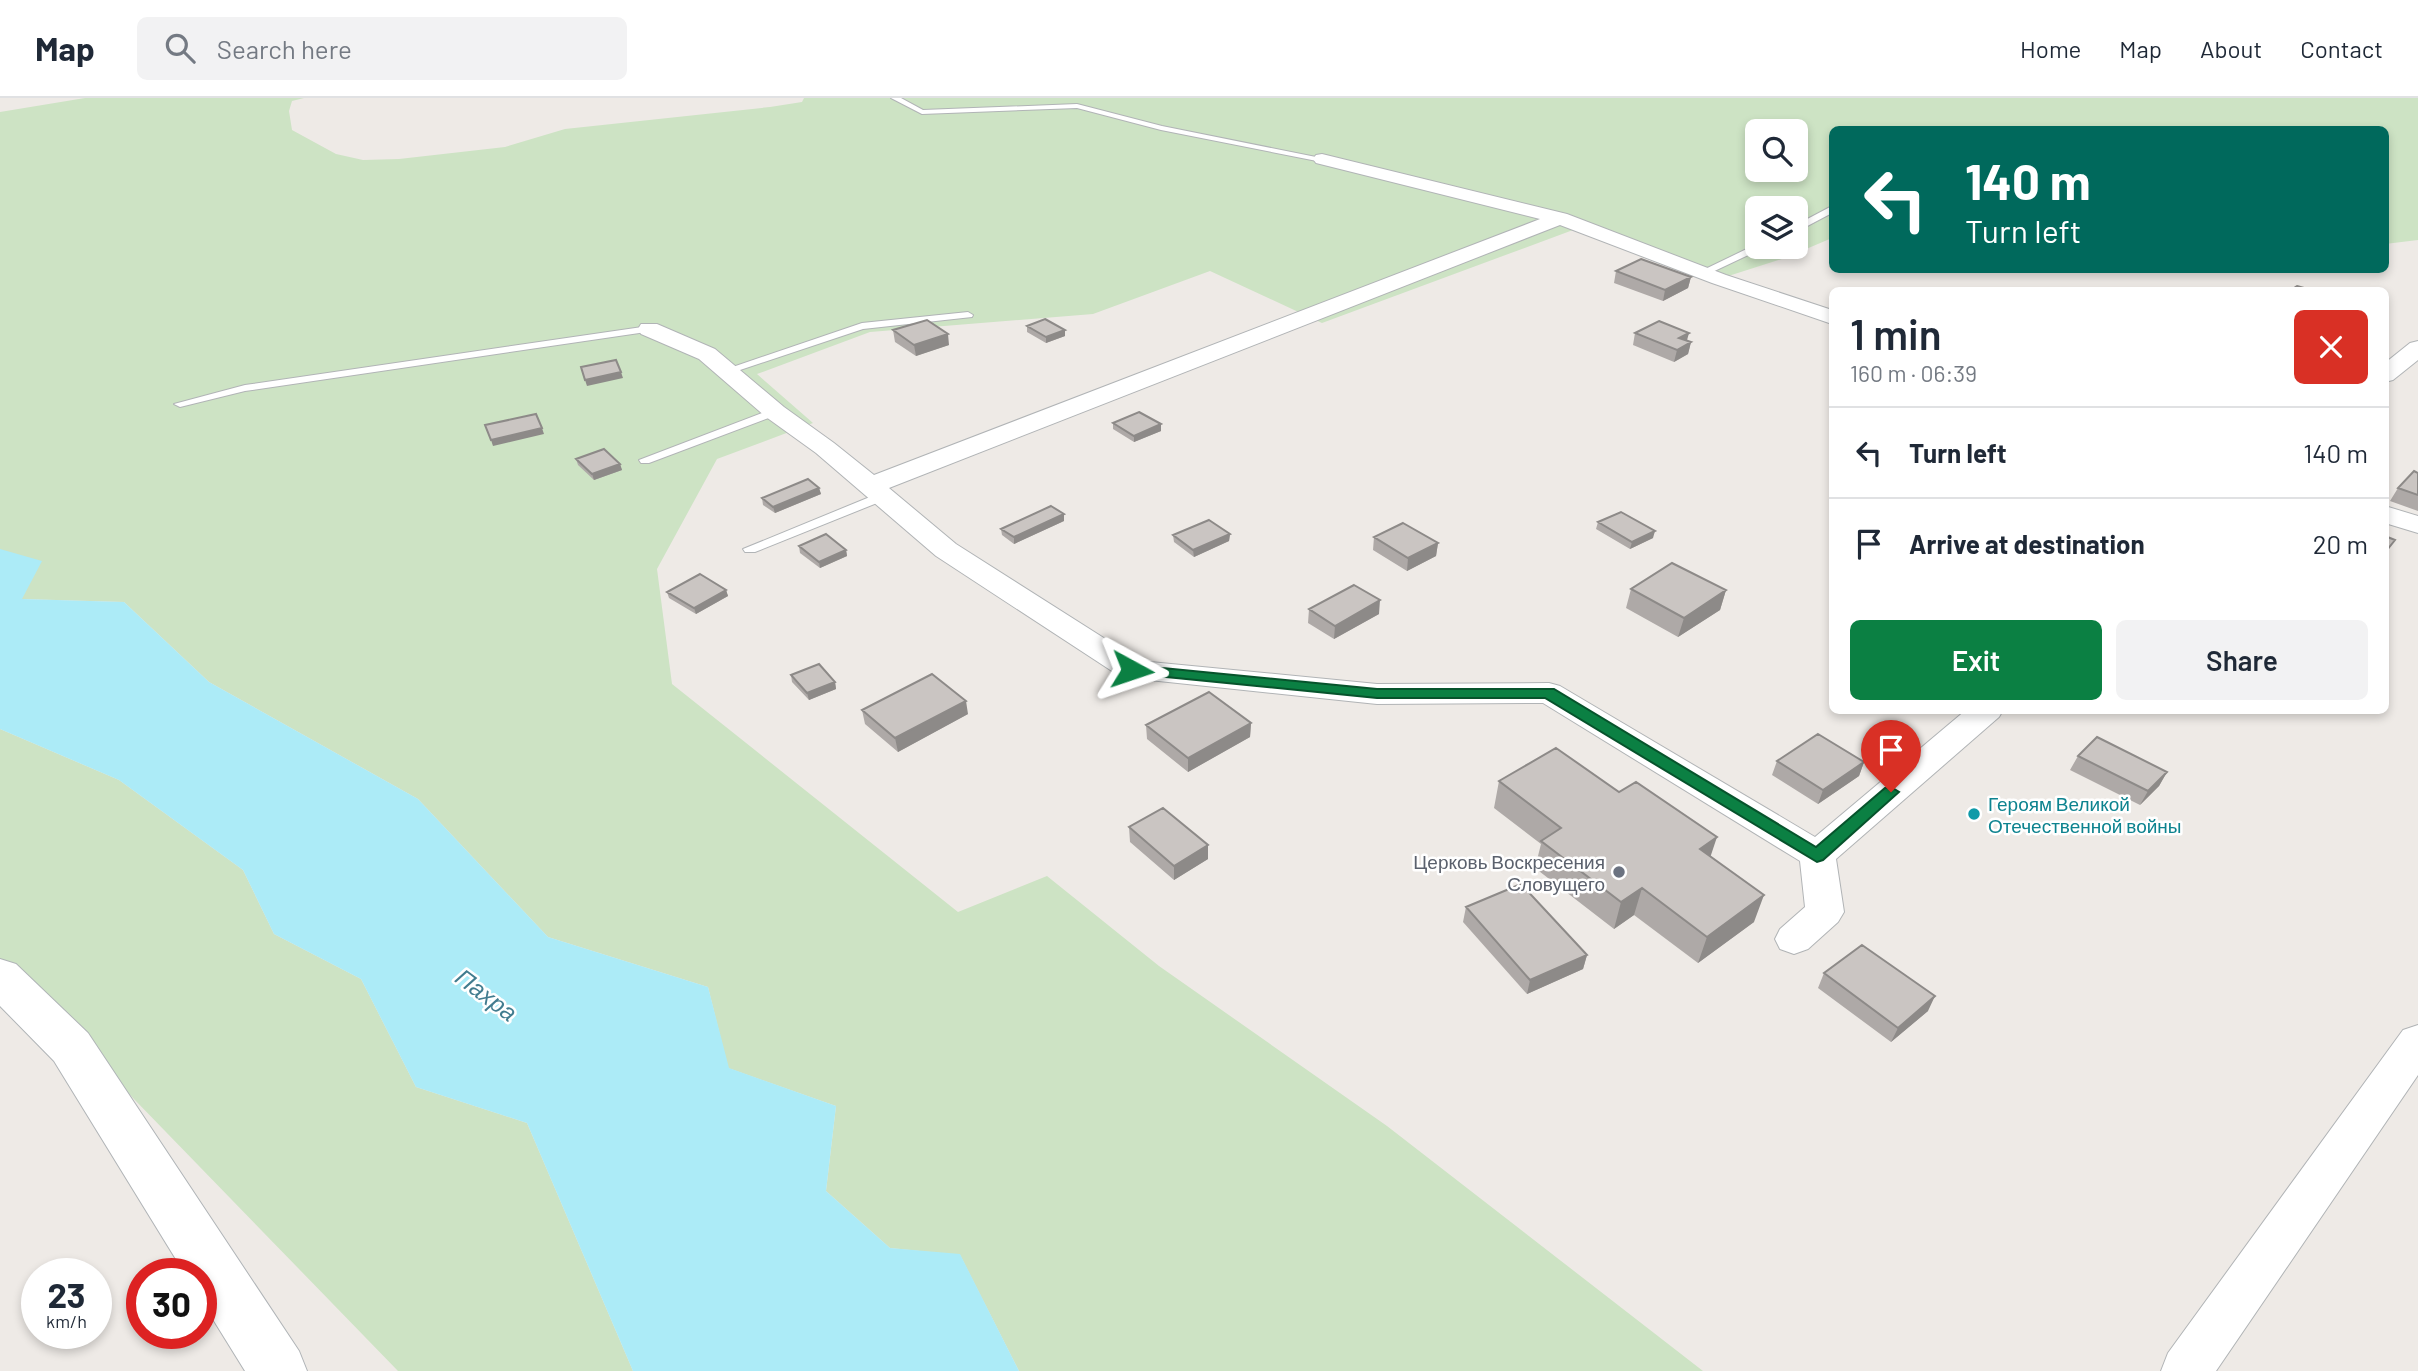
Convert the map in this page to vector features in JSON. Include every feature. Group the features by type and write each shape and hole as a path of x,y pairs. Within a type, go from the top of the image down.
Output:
{"street":[{"path":"1322,159 1560,218 1702,273 1829,316"},
{"path":"876,491 1560,218"},
{"path":"649,329 707,354 775,412 825,448 946,550 1132,670 1377,694 1549,693 1817,855"},
{"path":"2389,372 2418,348"},
{"path":"2389,515 2418,525"},
{"path":"1817,855 1981,714"},
{"path":"1794,939 1825,912 1817,855"},
{"path":"0,977 71,1047 278,1371"},
{"path":"2186,1371 2418,1042"}],"lane":[{"path":"895,98 922,111 1077,106 1161,128 1322,159"},
{"path":"1808,222 1829,211"},
{"path":"1702,273 1745,253"},
{"path":"727,372 862,326 968,315"},
{"path":"180,404 245,388 299,379 649,329"},
{"path":"645,460 775,412"},
{"path":"750,550 876,491"}],"green space":[{"path":"85,98 304,98 292,101 289,111 292,130 336,154 363,160 399,159 505,147 565,129 770,107 802,102 804,98 2418,98 2418,240 2389,244 2389,126 1829,126 1829,239 1808,248 1808,196 1745,196 1745,259 1782,259 1719,279 1573,230 1322,323 1210,271 1093,314 870,332 757,374 813,423 717,459 657,569 672,684 958,912 1047,876 1159,966 1387,1126 1703,1371 1019,1371 960,1255 890,1248 826,1191 836,1106 728,1068 708,987 548,937 418,799 209,682 124,602 21,599 0,549 0,112"},
{"path":"0,729 119,780 243,870 274,934 361,979 416,1087 527,1123 633,1371 398,1371 0,961"}],"water":[{"name":"Пахра","path":"0,549 42,561 22,599 124,602 209,682 418,799 548,937 708,987 729,1068 836,1106 826,1191 890,1248 960,1254 1019,1371 633,1371 527,1123 416,1087 361,979 274,934 243,870 119,780 0,729"}],"building":[{"path":"1641,259 1691,277 1665,290 1616,271"},
{"path":"1045,319 1065,330 1046,337 1027,326"},
{"path":"927,320 948,334 914,345 893,330"},
{"path":"1659,321 1689,333 1679,338 1691,342 1677,350 1635,333"},
{"path":"616,360 621,372 585,380 581,367"},
{"path":"1139,412 1161,424 1134,436 1113,423"},
{"path":"536,414 542,428 491,440 485,425"},
{"path":"604,449 620,464 592,474 576,459"},
{"path":"2414,471 2418,473 2418,495 2398,488"},
{"path":"808,479 819,488 773,507 762,498"},
{"path":"1051,506 1064,514 1014,537 1001,529"},
{"path":"1621,512 1655,531 1632,542 1598,522"},
{"path":"1209,520 1230,534 1193,550 1173,535"},
{"path":"1403,523 1438,543 1408,558 1374,537"},
{"path":"826,534 846,550 819,562 799,546"},
{"path":"1672,563 1726,590 1684,618 1631,589"},
{"path":"700,574 726,590 694,608 667,592"},
{"path":"1354,585 1380,600 1335,626 1309,609"},
{"path":"819,664 835,682 807,693 791,675"},
{"path":"932,674 966,701 895,738 862,710"},
{"path":"1209,692 1251,723 1188,758 1146,725"},
{"path":"1818,734 1864,762 1823,790 1777,761"},
{"path":"2097,737 2167,772 2148,791 2078,756"},
{"name":"Церковь Воскресения Словущего","path":"1556,748 1619,792 1636,782 1717,837 1700,849 1764,895 1707,937 1642,888 1621,902 1541,841 1561,828 1499,781"},
{"path":"1163,808 1208,845 1174,866 1129,827"},
{"path":"1521,884 1587,955 1530,980 1466,907"},
{"path":"1862,945 1935,996 1898,1028 1824,973"}],"place":[{"name":"Героям Великой Отечественной войны","path":"1974,814"},
{"name":"Церковь Воскресения Словущего","path":"1619,872"}],"route":[{"path":"1132,670 1377,694 1549,693 1817,855 1891,792"}]}
